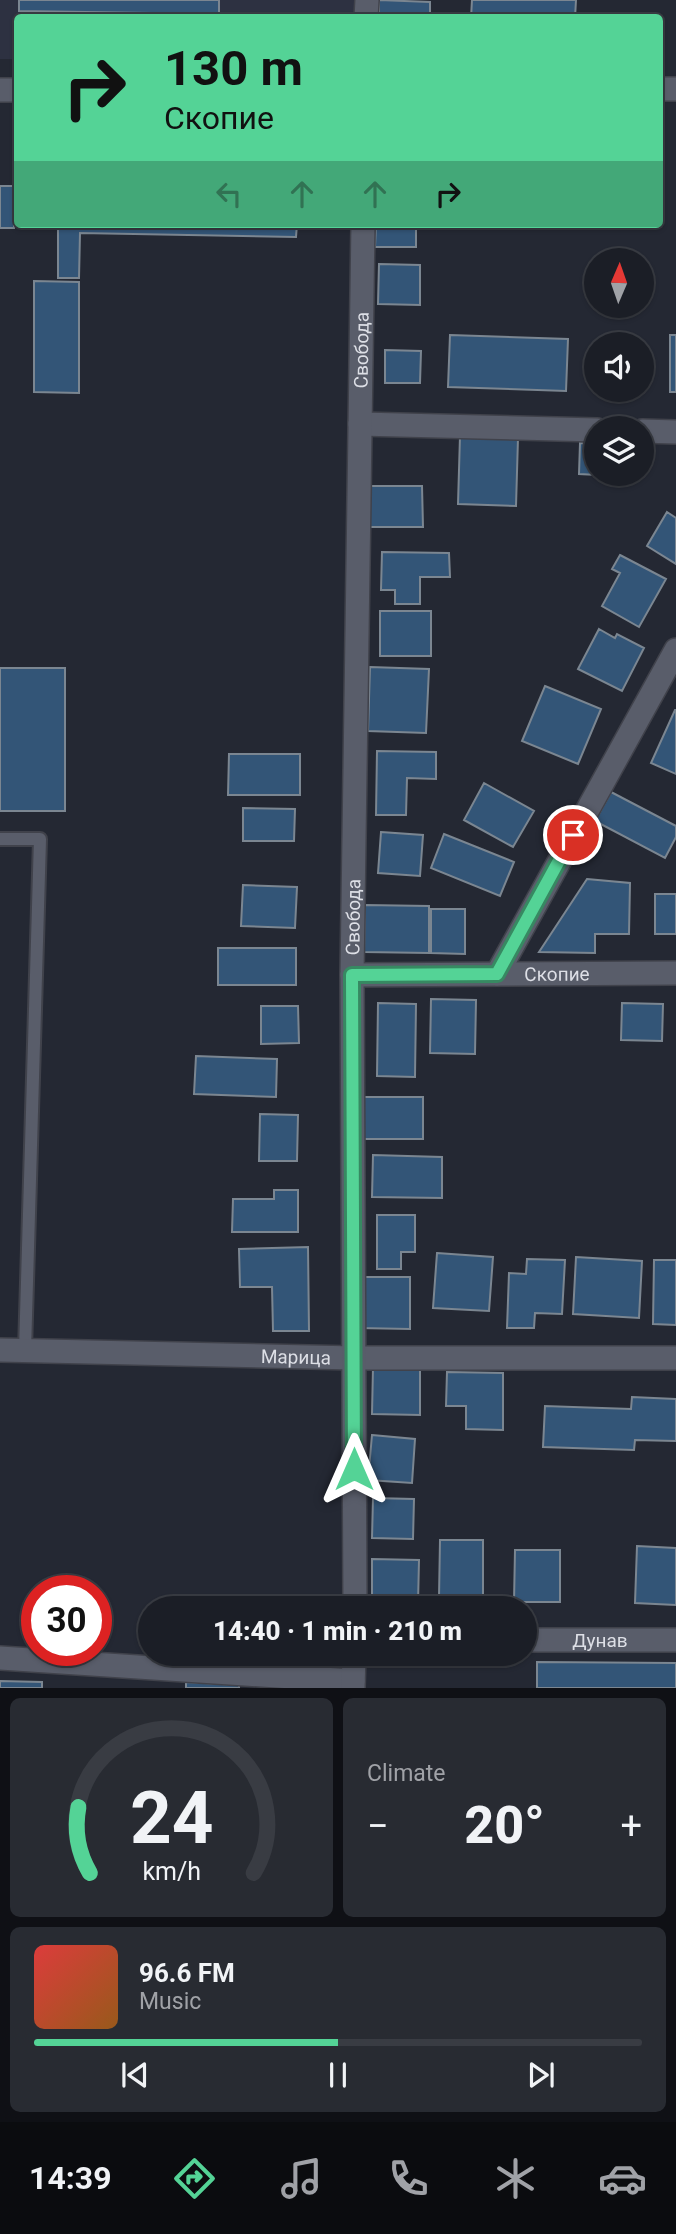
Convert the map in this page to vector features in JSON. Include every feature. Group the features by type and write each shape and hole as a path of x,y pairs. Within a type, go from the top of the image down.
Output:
{"street":[{"name":"Свобода","path":"355,1596 352,975 363,228"},
{"path":"360,424 584,430"},
{"path":"654,431 676,432"},
{"path":"497,974 676,650"},
{"name":"Скопие","path":"352,975 676,973"},
{"name":"Марица","path":"0,1349 354,1358 676,1358"},
{"name":"Дунав","path":"537,1640 676,1640"},
{"path":"0,1658 353,1685 354,1666"}],"lane":[{"path":"0,839 40,839 26,1349"}],"shaded area":[{"path":"0,0 356,0 356,14 14,14 14,59 0,59"}],"building":[{"path":"19,0 219,0 219,14 19,11"},
{"path":"379,0 430,2 430,14 379,14"},
{"path":"472,0 576,0 575,14 471,14"},
{"path":"0,186 14,186 14,228 0,228"},
{"path":"58,228 297,228 296,237 80,233 79,278 58,278"},
{"path":"376,228 416,228 416,247 375,247"},
{"path":"379,264 420,265 420,305 378,304"},
{"path":"34,281 79,282 79,393 34,392"},
{"path":"450,335 568,339 566,391 448,387"},
{"path":"670,335 676,335 676,392 670,392"},
{"path":"385,350 421,351 420,383 385,383"},
{"path":"460,436 518,438 516,506 458,504"},
{"path":"580,443 584,443 584,474 579,474"},
{"path":"362,486 422,486 423,527 363,527"},
{"path":"667,512 676,518 676,564 647,546"},
{"path":"382,552 449,553 450,577 420,577 420,604 395,604 395,590 381,590"},
{"path":"620,555 666,579 639,627 602,606 620,573 612,569"},
{"path":"380,611 431,611 431,656 380,656"},
{"path":"599,629 615,638 617,634 644,648 622,691 578,669"},
{"path":"370,667 429,669 426,733 368,731"},
{"path":"0,668 65,668 65,811 0,811"},
{"path":"545,686 601,709 578,764 522,741"},
{"path":"676,710 676,774 651,763"},
{"path":"377,751 436,752 436,779 407,778 406,815 376,815"},
{"path":"229,754 300,754 300,795 228,795"},
{"path":"484,783 534,811 513,847 464,820"},
{"path":"611,792 676,826 676,837 665,858 595,821"},
{"path":"243,808 295,809 294,841 243,841"},
{"path":"381,832 423,835 420,876 378,873"},
{"path":"444,834 514,862 500,896 431,868"},
{"path":"587,879 630,883 629,934 595,934 595,953 539,952"},
{"path":"243,885 297,887 295,928 241,926"},
{"path":"655,894 676,894 676,934 655,934"},
{"path":"365,905 429,906 429,953 364,952"},
{"path":"431,909 465,909 465,954 431,953"},
{"path":"218,948 296,948 296,985 218,985"},
{"path":"431,999 476,1000 475,1054 430,1053"},
{"path":"378,1003 416,1004 415,1077 377,1076"},
{"path":"622,1003 663,1004 662,1041 621,1040"},
{"path":"261,1006 298,1006 299,1043 261,1044"},
{"path":"196,1056 277,1059 276,1097 194,1094"},
{"path":"358,1097 423,1097 423,1139 358,1139"},
{"path":"260,1114 298,1115 297,1161 259,1161"},
{"path":"373,1155 442,1157 442,1198 372,1197"},
{"path":"274,1190 298,1190 298,1232 232,1232 233,1199 274,1199"},
{"path":"377,1215 415,1215 415,1252 401,1252 401,1269 377,1269"},
{"path":"308,1247 309,1331 273,1331 272,1287 240,1287 239,1249"},
{"path":"437,1253 493,1257 489,1311 433,1308"},
{"path":"576,1257 642,1261 639,1318 573,1314"},
{"path":"527,1259 565,1260 562,1314 535,1313 534,1328 507,1328 509,1273 526,1274"},
{"path":"654,1260 676,1260 676,1325 653,1324"},
{"path":"358,1277 410,1277 410,1329 358,1328"},
{"path":"373,1367 420,1368 420,1415 372,1414"},
{"path":"447,1372 503,1373 503,1430 466,1429 466,1406 446,1406"},
{"path":"632,1397 676,1399 676,1441 635,1440 634,1450 543,1447 545,1406 631,1409"},
{"path":"372,1435 415,1439 412,1483 368,1480"},
{"path":"373,1498 414,1499 413,1539 372,1538"},
{"path":"440,1540 483,1540 483,1596 439,1596"},
{"path":"637,1546 676,1548 676,1605 635,1603"},
{"path":"515,1550 560,1550 560,1602 537,1602 537,1596 514,1596"},
{"path":"372,1559 419,1560 418,1596 372,1596"},
{"path":"537,1662 676,1663 676,1688 537,1688"},
{"path":"0,1681 42,1682 42,1688 0,1688"},
{"path":"186,1682 239,1685 239,1688 186,1688"}],"route":[{"path":"354,1469 352,975 497,974 573,835"}]}
